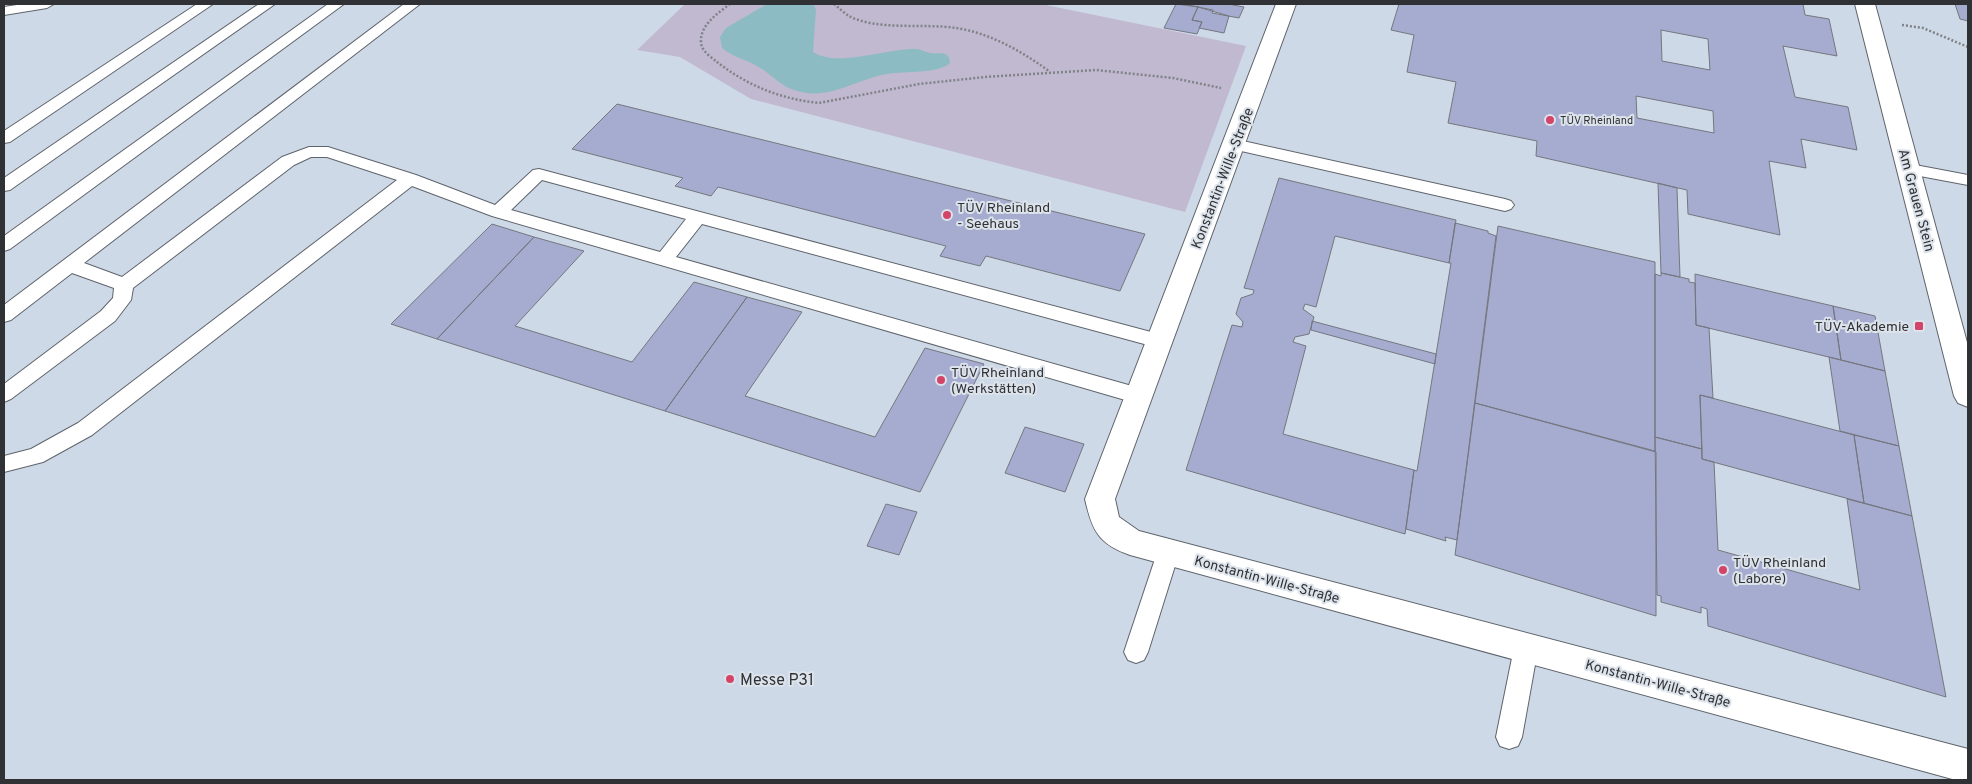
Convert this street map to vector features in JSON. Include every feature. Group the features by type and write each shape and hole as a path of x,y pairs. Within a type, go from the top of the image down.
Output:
{"street":[{"name":"Konstantin-Wille-Straße","path":"1286,4 1100,499 1106,524 1130,542 1168,553 1968,766"},
{"name":"Am Grauen Stein","path":"1867,12 1910,169 1968,396"}],"lane":[{"path":"4,11 47,4"},
{"path":"4,138 206,4"},
{"path":"4,186 268,4"},
{"path":"4,245 337,4"},
{"path":"4,315 413,4"},
{"path":"1234,144 1505,205"},
{"path":"4,394 108,316 122,300 124,285 288,161 309,152 328,152 410,179 498,212 1139,396"},
{"path":"1910,169 1968,180"},
{"path":"498,212 539,174 1159,341"},
{"path":"4,464 36,456 85,429 410,179"},
{"path":"663,260 698,217"},
{"path":"70,265 124,285"},
{"path":"1136,652 1168,553"},
{"path":"1509,738 1526,648"}],"path":[{"path":"730,4 714,16 704,31 701,42 703,51 736,78 760,90 783,98 819,104 919,84 985,76 1096,70 1173,78 1253,95"},
{"path":"834,4 850,16 875,23 945,26 974,32 1014,48 1049,72"},
{"path":"1867,12 1923,28 1968,47"}],"shaded area":[{"name":"TÜV Rheinland","path":"4,4 1968,4 1968,780 4,780"},
{"path":"685,4 1041,4 1246,46 1185,212 751,99 680,57 637,50"}],"water":[{"path":"767,4 814,5 816,10 813,52 823,56 849,58 904,49 919,49 930,53 946,54 950,63 945,67 930,71 887,74 830,92 806,93 794,90 757,66 722,48 720,37 726,28"}],"building":[{"path":"1176,4 1198,7 1192,20 1202,22 1197,34 1164,28"},
{"path":"1188,4 1228,4 1244,7 1239,18 1212,13 1213,10"},
{"name":"TÜV Rheinland","path":"1399,4 1803,4 1805,15 1829,19 1837,56 1783,46 1795,97 1848,107 1857,150 1801,139 1806,168 1769,161 1780,235 1688,214 1687,190 1536,156 1537,141 1448,123 1456,82 1407,72 1414,35 1391,30","holes":["1661,30 1708,39 1710,70 1662,61","1636,96 1713,111 1714,133 1637,118"]},
{"path":"1955,4 1968,4 1968,21 1960,19"},
{"path":"1198,7 1229,16 1224,33 1199,28 1202,22 1192,20"},
{"name":"TÜV Rheinland - Seehaus","path":"617,104 1145,234 1120,291 986,256 980,266 940,256 946,246 718,187 711,196 675,186 683,178 572,149"},
{"path":"1279,178 1456,220 1449,263 1335,236 1316,307 1305,304 1303,309 1314,317 1309,334 1295,337 1293,342 1306,346 1283,434 1414,470 1405,534 1186,470 1232,325 1242,327 1243,322 1236,314 1241,298 1253,294 1254,290 1244,288"},
{"path":"1658,183 1677,188 1680,277 1661,273"},
{"path":"1455,223 1488,231 1488,233 1496,236 1457,540 1445,537 1446,541 1406,529 1414,470 1417,471 1451,263 1449,263"},
{"path":"492,224 534,237 437,339 391,324"},
{"path":"1498,226 1655,262 1655,451 1475,403"},
{"path":"534,237 584,251 515,326 632,362 694,282 747,297 665,411 437,339"},
{"path":"1661,273 1689,279 1689,282 1695,283 1696,325 1709,328 1713,398 1700,395 1702,449 1655,437 1655,274 1661,276"},
{"path":"1695,274 1833,306 1841,360 1696,325"},
{"name":"TÜV Rheinland (Werkstätten)","path":"747,297 802,312 745,396 875,437 925,348 984,364 920,492 665,411"},
{"path":"1833,306 1875,316 1885,371 1841,360"},
{"path":"1312,321 1436,354 1435,364 1311,330"},
{"path":"1829,357 1885,371 1899,446 1840,431"},
{"path":"1700,395 1854,435 1864,503 1702,459"},
{"path":"1475,403 1656,452 1656,616 1455,555"},
{"path":"1025,427 1084,444 1065,492 1005,473"},
{"path":"1854,435 1899,446 1912,516 1864,503"},
{"name":"TÜV Rheinland (Labore)","path":"1655,437 1702,449 1702,459 1714,462 1718,550 1860,590 1847,499 1912,516 1946,697 1708,626 1707,609 1701,607 1701,613 1661,602 1661,596 1657,595"},
{"path":"886,504 917,512 899,555 867,546"}],"place":[{"name":"TÜV Rheinland","path":"1550,120"},
{"name":"TÜV Rheinland - Seehaus","path":"947,215"},
{"name":"TÜV-Akademie","path":"1919,326"},
{"name":"TÜV Rheinland (Werkstätten)","path":"941,380"},
{"name":"TÜV Rheinland (Labore)","path":"1723,570"},
{"name":"Messe P31","path":"730,679"}]}
